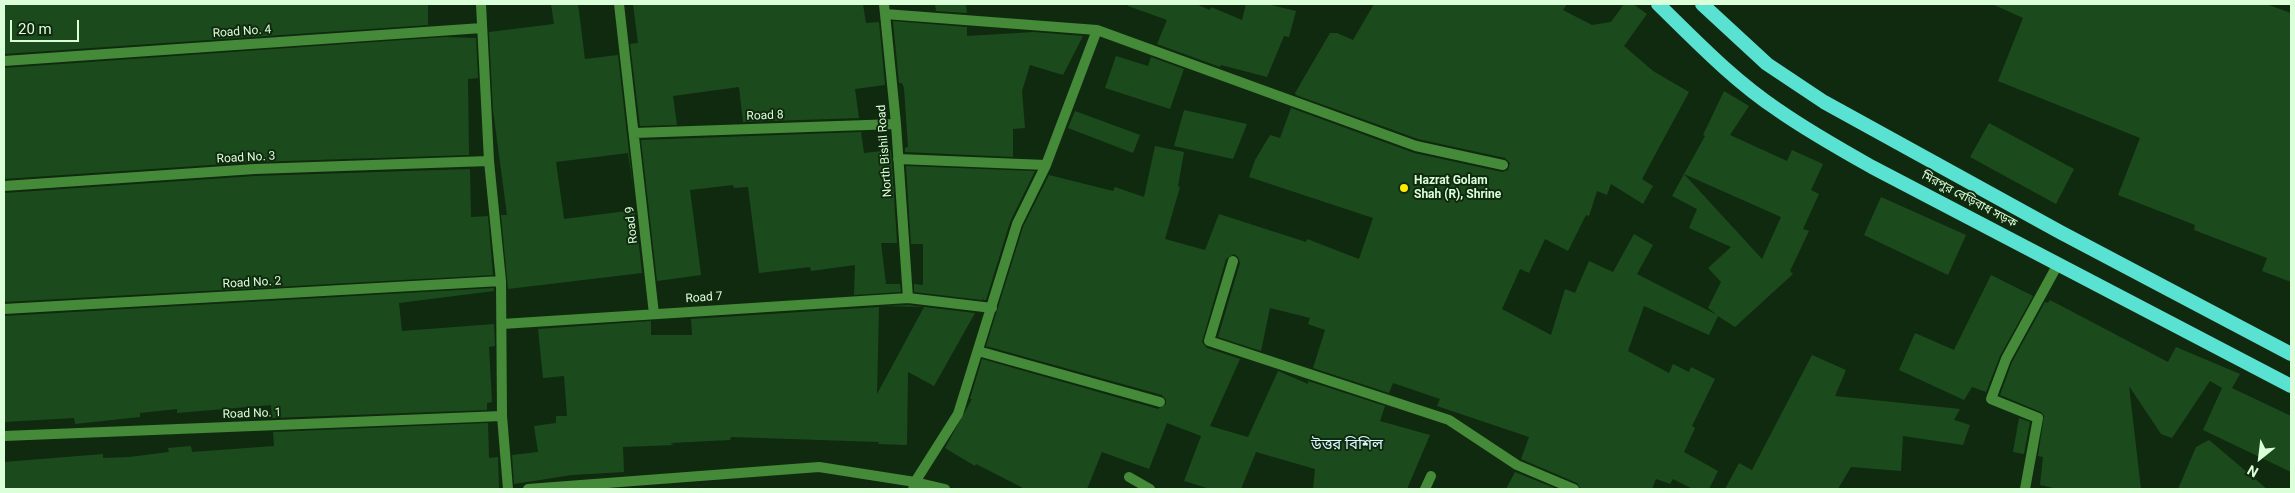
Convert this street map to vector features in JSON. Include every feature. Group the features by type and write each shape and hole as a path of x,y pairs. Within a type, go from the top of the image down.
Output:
{"highway":[{"name":"মিরপুর বেড়িবাধ সড়ক","path":"1658,4 1712,56 1776,109 1872,167 2291,386"},
{"name":"মিরপুর বেড়িবাধ সড়ক","path":"1702,4 1767,64 1824,102 2060,232 2291,354"}],"street":[{"path":"481,4 489,161 501,281 502,416 508,489"},
{"name":"Road 9","path":"619,4 654,314"},
{"path":"884,9 1096,30 1416,146 1504,165"},
{"name":"North Bishil Road","path":"884,9 896,124 908,298"},
{"name":"Road No. 4","path":"4,61 482,28"},
{"path":"914,485 958,414 1017,224 1046,165 1096,30"},
{"name":"Road 8","path":"634,133 896,124"},
{"path":"898,159 1046,165"},
{"name":"Road No. 3","path":"4,186 255,169 489,161"},
{"path":"1233,261 1209,341 1449,420 1517,465 1574,489"},
{"path":"2025,489 2038,418 1991,399 2006,359 2058,264"},
{"name":"Road No. 2","path":"4,309 501,281"},
{"name":"Road 7","path":"502,324 908,298 992,308"},
{"path":"978,351 1160,402"},
{"name":"Road No. 1","path":"4,436 502,416"},
{"path":"528,489 819,466 914,485 945,489"},
{"path":"1425,489 1431,476"},
{"path":"1129,477 1150,489"}],"building":[{"path":"4,4 428,4 428,25 4,54"},
{"path":"551,4 578,4 585,59 618,55 633,188 628,153 556,162 564,219 635,210 642,273 508,289 501,215 507,215 493,110 489,32 554,24"},
{"path":"633,4 863,4 866,23 879,22 885,85 855,89 859,118 743,122 739,87 673,96 677,125 640,126 630,44 638,43"},
{"path":"935,4 966,4 967,13 936,11"},
{"path":"1129,4 1196,4 1210,10 1211,7 1242,20 1246,4 1267,4 1296,11 1289,37 1284,36 1267,77 1221,65 1220,67 1157,44 1167,20 1128,6"},
{"path":"1374,4 1567,4 1563,10 1592,25 1611,22 1624,4 1633,4 1647,14 1624,46 1653,71 1689,92 1642,179 1653,186 1643,204 1611,184 1607,195 1597,191 1589,216 1586,215 1568,251 1545,239 1529,273 1520,269 1502,309 1551,335 1565,289 1575,293 1589,261 1613,272 1634,234 1653,245 1637,274 1717,315 1708,308 1721,282 1708,268 1731,247 1689,228 1697,209 1672,196 1684,174 1705,136 1703,135 1724,91 1749,106 1730,135 1787,161 1792,150 1823,164 1811,190 1819,194 1803,229 1809,231 1790,271 1793,274 1735,327 1718,316 1709,335 1644,306 1628,351 1669,373 1673,364 1689,372 1691,367 1715,379 1692,426 1695,428 1684,452 1718,471 1709,489 1693,489 1673,479 1670,484 1656,479 1652,489 1581,489 1577,483 1521,459 1529,437 1437,406 1440,399 1393,383 1389,393 1313,368 1325,330 1308,324 1310,318 1270,308 1261,351 1218,337 1240,263 1238,257 1234,254 1226,259 1202,342 1207,348 1240,359 1210,426 1248,437 1278,371 1308,384 1308,381 1385,406 1380,421 1430,435 1407,489 1313,489 1315,469 1256,452 1241,489 1210,489 1184,481 1201,436 1167,423 1149,469 1102,452 1087,489 1025,489 976,464 975,466 945,448 972,399 970,399 982,359 1158,409 1166,404 1166,400 1162,395 986,346 1023,227 1049,175 1113,191 1115,187 1144,197 1155,146 1184,152 1178,186 1180,187 1165,239 1205,250 1219,214 1306,242 1307,239 1359,259 1373,218 1249,177 1255,160 1270,135 1280,138 1291,108 1414,153 1502,172 1508,170 1510,163 1505,158 1418,139 1296,95 1295,93 1330,33 1337,33 1353,40","holes":["1684,174 1781,217 1762,259"]},
{"path":"1992,4 2266,4 2291,13 2291,282 2262,271 2267,258 2194,230 2195,225 2118,195 2140,138 1998,81 2023,18"},
{"path":"893,21 967,27 967,36 1034,32 1083,36 1063,75 1030,65 1022,91 1025,128 1013,129 1013,157 905,152 905,148 908,147 904,88 902,83 899,83"},
{"path":"445,37 476,38 478,78 468,79 469,155 255,162 4,179 4,68"},
{"path":"1116,56 1148,66 1151,57 1184,69 1170,109 1105,88"},
{"path":"1184,110 1247,124 1233,159 1174,146"},
{"path":"1075,111 1140,135 1133,153 1068,128"},
{"path":"1989,123 2074,169 2056,204 1970,157"},
{"path":"861,132 864,153 891,150 897,243 881,243 886,284 900,284 901,292 854,295 855,265 811,271 810,267 759,273 748,187 734,188 733,185 690,190 701,275 657,281 641,140"},
{"path":"906,166 1035,171 1010,222 986,300 983,300 984,297 982,300 914,292 914,284 923,285 923,244 911,244"},
{"path":"470,169 471,217 488,216 493,275 4,302 4,193 255,176"},
{"path":"1881,197 1966,235 1948,275 1864,235"},
{"path":"1991,275 2033,296 2000,356 1986,392 1972,387 1964,400 1899,370 1915,333 1954,350"},
{"path":"494,288 494,291 399,303 402,331 494,324 495,346 489,347 492,402 487,403 487,410 272,418 271,405 177,413 177,409 140,413 140,417 75,424 74,418 4,422 4,316"},
{"path":"2050,300 2168,362 2176,347 2240,374 2232,388 2291,416 2291,472 2203,430 2222,388 2210,381 2172,438 2161,434 2129,386 2141,489 2058,489 2040,485 2043,457 2038,456 2044,416 2041,412 2000,395 2012,362 2045,302 2048,303"},
{"path":"908,305 975,313 934,386 908,372 907,445 878,444 879,442 731,437 730,440 623,447 624,472 572,475 514,484 512,455 538,452 534,426 556,423 556,416 567,416 564,376 543,378 538,329 651,321 651,335 692,335 691,319 879,307 877,394 924,307 884,306"},
{"path":"1812,355 1846,370 1835,396 1960,409 1954,420 1970,425 1963,445 1903,436 1901,471 1851,467 1838,489 1725,489 1739,463 1752,470"},
{"path":"2019,418 2030,422 2024,454 2013,452"},
{"path":"488,423 489,458 498,457 499,489 4,489 4,462 103,454 103,458 129,457 169,452 168,448 191,446 192,452 274,446 273,432"},
{"path":"2209,440 2267,489 2178,489 2196,447"},
{"path":"1515,472 1557,489 1506,489"}],"place":[{"name":"Hazrat Golam Shah (R), Shrine","path":"1404,188"}],"district":[{"name":"উত্তর বিশিল","path":"1347,445"}]}
